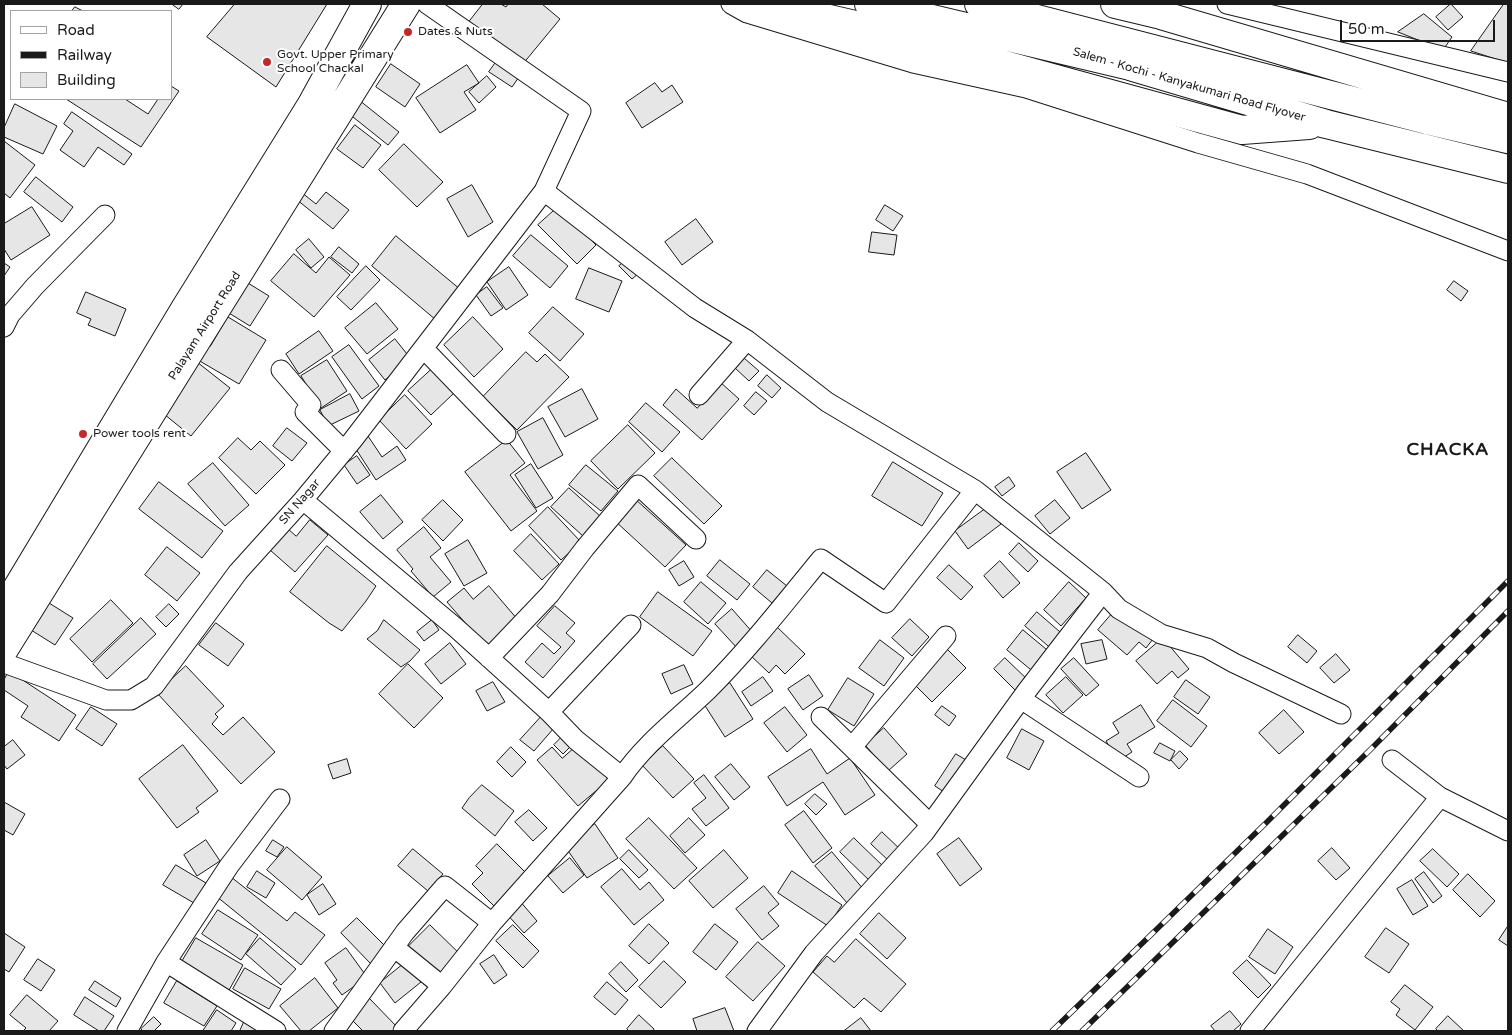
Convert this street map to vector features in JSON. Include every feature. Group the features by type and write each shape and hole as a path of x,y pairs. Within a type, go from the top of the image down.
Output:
{"main road":[{"name":"Palayam Airport Road","path":"4,610 185,309 311,106 367,4"},
{"name":"Palayam Airport Road","path":"4,649 406,4"},
{"name":"Salem - Kochi - Kanyakumari Road Flyover","path":"869,4 1130,66 1326,124 1508,169"},
{"name":"Salem - Kochi - Kanyakumari Road Flyover","path":"979,4 1508,139"},
{"path":"1115,4 1161,15 1508,117"},
{"path":"756,8 877,30 1242,130 1326,124"}],"street":[{"name":"SN Nagar","path":"4,663 106,700 130,700 154,686 238,572 303,500 344,450 424,349 544,191 581,111 427,4"},
{"path":"731,4 756,8 913,63 1026,88 1198,143 1307,174 1508,251"},
{"path":"1227,4 1508,72"},
{"path":"544,191 695,308 747,340 827,402 975,490 1103,592 1119,609 1161,634 1207,648 1234,663 1341,714"},
{"path":"4,327 10,315 35,286 105,215"},
{"path":"699,396 747,340"},
{"path":"424,349 506,434"},
{"path":"281,370 311,405 305,412 344,450"},
{"path":"489,658 550,594 584,548 638,485 696,539"},
{"path":"403,1031 492,923 622,777 631,764 709,689 762,631 821,559 886,603 975,490"},
{"path":"303,500 435,610 548,712 576,740 622,777"},
{"path":"757,1031 814,953 924,833 1021,699 1103,592"},
{"path":"548,712 631,625"},
{"path":"852,748 946,636"},
{"path":"1021,699 1139,777"},
{"path":"821,717 930,824"},
{"path":"1392,760 1440,796 1508,832"},
{"path":"1250,1031 1440,796"},
{"path":"127,1031 166,962 229,866 280,799"},
{"path":"334,1031 404,932 445,886 492,923"},
{"path":"394,947 442,986"},
{"path":"166,962 276,1031"}],"building":[{"path":"172,4 183,4 179,9"},
{"name":"Govt. Upper Primary School Chackal","path":"235,4 327,4 276,87 207,37"},
{"path":"483,4 501,4 506,7 508,4 542,4 560,19 522,65 469,22"},
{"path":"1451,4 1463,17 1448,30 1436,17"},
{"path":"1504,4 1508,4 1508,63 1471,51"},
{"path":"1424,14 1452,37 1443,50 1398,32"},
{"path":"499,58 521,74 512,87 489,72"},
{"path":"391,64 420,84 405,107 376,87"},
{"path":"467,65 479,83 464,92 476,110 440,133 416,98"},
{"path":"487,76 496,87 479,103 469,92"},
{"path":"655,83 662,92 672,85 683,102 642,128 626,103"},
{"path":"172,87 179,91 141,147 68,100 127,100 148,114 157,100 172,100"},
{"path":"354,96 399,132 388,145 343,109"},
{"path":"15,104 57,126 43,154 4,137 4,128"},
{"path":"72,112 132,154 124,165 98,147 84,167 60,150 73,131 64,124"},
{"path":"355,125 381,145 363,168 337,149"},
{"path":"4,141 35,165 10,198 4,193"},
{"path":"404,144 443,182 417,207 379,170"},
{"path":"36,177 73,207 62,222 24,192"},
{"path":"472,185 493,222 468,237 447,199"},
{"path":"296,188 316,204 326,192 349,210 333,229 291,195"},
{"path":"885,205 903,216 893,231 876,220"},
{"path":"32,207 50,235 11,260 4,249 4,224"},
{"path":"558,207 596,245 577,264 538,225"},
{"path":"696,219 713,242 682,265 665,242"},
{"path":"872,232 897,235 894,255 869,252"},
{"path":"531,235 568,266 550,288 513,256"},
{"path":"396,236 461,290 436,320 372,266"},
{"path":"309,239 324,257 311,268 296,250"},
{"path":"339,247 359,264 352,273 331,257"},
{"path":"294,254 316,273 329,257 350,275 314,317 271,281"},
{"path":"628,259 640,272 632,279 619,266"},
{"path":"4,263 10,267 4,276"},
{"path":"366,266 380,280 351,310 337,297"},
{"path":"509,267 528,295 506,310 487,282"},
{"path":"589,268 622,281 609,312 576,299"},
{"path":"243,280 269,296 250,326 224,310"},
{"path":"1454,281 1468,291 1461,301 1447,290"},
{"path":"487,287 503,308 491,316 476,295"},
{"path":"86,292 126,309 115,336 88,325 91,319 77,313"},
{"path":"376,303 398,329 367,354 345,328"},
{"path":"553,307 584,334 560,361 529,333"},
{"path":"228,317 266,340 239,384 198,360 207,345 210,346"},
{"path":"473,317 503,349 474,377 444,345"},
{"path":"319,331 333,351 299,374 286,354"},
{"path":"395,339 411,359 385,380 369,360"},
{"path":"349,345 379,386 362,399 332,357"},
{"path":"526,352 537,362 545,354 569,377 517,430 483,397"},
{"path":"744,358 759,371 749,381 735,368"},
{"path":"327,360 347,391 321,408 301,376"},
{"path":"197,362 230,388 191,436 159,410"},
{"path":"432,369 454,393 431,415 408,391"},
{"path":"767,375 781,388 772,398 758,386"},
{"path":"720,382 739,399 702,440 663,405 676,389 697,408"},
{"path":"582,389 598,419 565,437 548,407"},
{"path":"756,392 767,401 754,415 744,406"},
{"path":"350,394 359,411 328,426 320,410"},
{"path":"405,395 432,424 406,449 379,420"},
{"path":"646,403 680,432 662,452 629,422"},
{"path":"543,418 563,455 538,469 517,432"},
{"path":"628,425 655,453 618,489 591,461"},
{"path":"287,428 307,443 292,461 273,446"},
{"path":"366,433 382,457 397,446 406,460 376,480 352,443"},
{"path":"238,438 251,450 260,441 285,465 256,494 219,458"},
{"path":"507,440 525,463 510,475 537,511 511,531 465,472"},
{"path":"1086,453 1111,490 1082,509 1057,472"},
{"path":"357,456 370,475 357,484 344,465"},
{"path":"672,458 722,506 704,524 654,476"},
{"path":"893,462 943,493 922,526 872,496"},
{"path":"213,463 249,505 225,526 188,484"},
{"path":"531,464 553,498 536,508 515,475"},
{"path":"586,465 618,491 601,511 569,485"},
{"path":"1009,477 1015,486 1002,496 995,487"},
{"path":"159,482 223,531 202,558 139,509"},
{"path":"569,488 601,517 583,536 551,507"},
{"path":"381,495 403,522 383,539 360,512"},
{"path":"634,498 686,545 665,567 614,520"},
{"path":"443,500 463,520 443,541 422,520"},
{"path":"1055,500 1070,518 1050,534 1035,516"},
{"path":"548,507 581,542 561,560 529,526"},
{"path":"988,507 1001,524 968,549 955,531"},
{"path":"310,520 328,535 295,572 270,550 288,529 296,536"},
{"path":"424,527 441,548 430,557 451,582 433,597 411,571 413,569 397,550"},
{"path":"531,534 559,564 542,580 514,551"},
{"path":"468,540 487,573 464,586 445,554"},
{"path":"1019,543 1038,561 1028,572 1009,554"},
{"path":"327,546 376,586 342,631 290,592"},
{"path":"167,547 200,573 177,601 145,575"},
{"path":"720,560 750,584 737,600 707,576"},
{"path":"684,561 694,577 679,586 669,570"},
{"path":"1000,561 1020,583 1003,598 984,576"},
{"path":"949,565 973,587 961,600 937,578"},
{"path":"767,570 787,586 772,603 753,587"},
{"path":"701,582 726,603 708,624 684,602"},
{"path":"1069,582 1086,598 1061,626 1044,610"},
{"path":"489,586 518,620 487,648 447,602 464,588 473,599"},
{"path":"658,592 712,631 693,656 640,617"},
{"path":"111,600 133,623 92,662 70,639"},
{"path":"49,603 73,618 55,645 31,630"},
{"path":"169,604 179,614 166,627 156,617"},
{"path":"555,606 575,623 566,633 575,641 543,678 525,662 542,643 554,654 561,647 537,626"},
{"path":"1117,608 1153,639 1146,648 1139,642 1127,655 1098,630"},
{"path":"732,609 754,634 738,649 715,624"},
{"path":"1037,612 1067,638 1055,652 1025,626"},
{"path":"141,618 156,634 107,679 93,664"},
{"path":"910,619 929,637 912,656 892,638"},
{"path":"384,620 420,650 410,661 401,667 367,639 377,631"},
{"path":"432,620 439,630 424,641 417,632"},
{"path":"216,623 244,644 228,666 199,645"},
{"path":"776,626 805,654 785,674 776,665 769,673 749,654"},
{"path":"1023,630 1052,654 1036,674 1007,650"},
{"path":"1298,635 1317,651 1307,663 1288,647"},
{"path":"1163,638 1189,669 1178,678 1172,671 1157,684 1136,661"},
{"path":"880,640 904,658 884,686 859,668"},
{"path":"1102,640 1107,659 1086,664 1081,644"},
{"path":"450,643 466,664 441,684 425,664"},
{"path":"947,649 966,668 932,702 913,683"},
{"path":"1336,654 1350,670 1334,683 1320,668"},
{"path":"1005,658 1030,682 1018,693 994,669"},
{"path":"1074,658 1099,685 1086,696 1061,669"},
{"path":"408,664 443,698 414,728 379,694"},
{"path":"684,665 693,684 671,694 662,674"},
{"path":"186,666 224,706 215,714 218,717 212,724 223,735 243,717 275,752 241,784 157,693"},
{"path":"9,671 76,715 59,741 21,717 28,706 4,690 4,680"},
{"path":"809,675 823,696 803,710 788,689"},
{"path":"763,677 773,691 751,706 742,692"},
{"path":"1066,677 1083,695 1063,713 1046,695"},
{"path":"848,678 874,694 854,726 828,710"},
{"path":"1186,680 1210,697 1198,714 1174,697"},
{"path":"493,682 505,702 487,711 476,691"},
{"path":"730,683 753,719 725,737 702,701"},
{"path":"1173,700 1207,726 1191,747 1157,721"},
{"path":"1141,705 1155,727 1127,744 1132,752 1118,761 1106,741 1119,733 1113,723"},
{"path":"942,706 956,716 949,726 935,715"},
{"path":"91,707 117,724 102,746 76,729"},
{"path":"785,707 807,735 787,752 764,723"},
{"path":"1284,710 1304,732 1279,754 1259,733"},
{"path":"541,717 554,728 534,751 520,740"},
{"path":"884,728 907,754 888,771 865,745"},
{"path":"1022,729 1044,741 1029,770 1007,758"},
{"path":"565,734 574,743 563,754 554,745"},
{"path":"13,740 25,755 7,769 4,765 4,747"},
{"path":"1160,743 1175,751 1170,761 1154,753"},
{"path":"579,744 609,780 578,806 537,760 552,747 562,758"},
{"path":"183,745 218,791 196,808 199,812 177,828 139,779"},
{"path":"663,746 694,779 673,798 642,765"},
{"path":"511,747 526,762 512,777 497,762"},
{"path":"811,749 827,774 850,758 875,795 845,815 823,782 787,806 768,777"},
{"path":"1180,751 1188,759 1179,769 1171,760"},
{"path":"956,754 971,763 950,796 935,786"},
{"path":"347,759 351,773 333,779 328,765"},
{"path":"731,764 750,787 734,800 715,777"},
{"path":"704,775 729,808 706,826 692,809 706,798 694,783"},
{"path":"482,785 514,811 495,836 462,808"},
{"path":"815,794 827,804 816,815 805,804"},
{"path":"4,802 25,814 13,835 4,830"},
{"path":"529,810 547,828 533,841 515,822"},
{"path":"804,811 832,848 813,863 785,825"},
{"path":"649,818 697,868 674,889 626,839"},
{"path":"689,818 705,835 685,853 670,836"},
{"path":"595,824 618,858 587,878 564,845"},
{"path":"882,832 902,851 891,863 871,844"},
{"path":"854,838 886,869 872,883 840,852"},
{"path":"959,838 982,869 960,886 937,854"},
{"path":"206,840 220,861 197,876 184,855"},
{"path":"273,840 284,847 277,857 266,851"},
{"path":"497,844 526,873 494,906 472,884 483,873 476,866"},
{"path":"287,847 322,877 302,900 267,870"},
{"path":"1332,848 1350,868 1336,880 1318,861"},
{"path":"413,849 443,874 428,891 398,866"},
{"path":"1433,849 1459,874 1447,887 1420,861"},
{"path":"629,850 648,870 639,878 620,859"},
{"path":"724,850 748,878 713,908 689,881"},
{"path":"832,852 864,890 848,904 815,866"},
{"path":"570,858 584,875 563,893 548,876"},
{"path":"176,865 206,883 194,903 163,885"},
{"path":"622,869 640,890 649,882 664,900 634,925 601,887"},
{"path":"257,871 275,883 266,898 247,887"},
{"path":"792,871 842,905 828,926 778,893"},
{"path":"1424,872 1442,896 1433,903 1415,879"},
{"path":"1468,874 1495,901 1480,917 1453,890"},
{"path":"231,877 287,921 295,912 325,935 301,965 216,896"},
{"path":"1412,880 1428,906 1413,915 1397,889"},
{"path":"323,884 336,904 319,915 307,895"},
{"path":"764,886 779,904 768,913 779,926 762,940 736,909"},
{"path":"519,900 537,921 524,933 505,912"},
{"path":"218,910 258,935 241,960 202,934"},
{"path":"879,913 906,938 887,959 860,934"},
{"path":"357,918 387,948 371,964 341,933"},
{"path":"649,924 669,943 649,964 629,946"},
{"path":"715,924 738,942 716,970 693,952"},
{"path":"430,925 464,958 442,980 408,947"},
{"path":"513,925 539,951 523,968 496,941"},
{"path":"1508,926 1508,946 1499,940"},
{"path":"1386,928 1409,944 1389,973 1365,957"},
{"path":"1268,929 1293,947 1275,974 1249,957"},
{"path":"4,933 25,947 9,972 4,969"},
{"path":"196,938 243,965 228,992 180,965"},
{"path":"260,938 296,969 281,985 246,954"},
{"path":"856,939 906,984 881,1012 864,998 854,1008 813,972 827,956 834,962"},
{"path":"758,942 785,966 753,1001 726,977"},
{"path":"346,948 367,977 342,995 333,983 337,980 325,963"},
{"path":"494,955 507,975 494,984 480,964"},
{"path":"38,959 55,970 41,991 24,980"},
{"path":"1247,960 1271,985 1258,998 1233,973"},
{"path":"664,961 686,982 661,1008 639,987"},
{"path":"406,962 421,982 395,1003 380,983"},
{"path":"621,962 638,980 626,992 609,974"},
{"path":"245,968 281,989 269,1009 233,989"},
{"path":"315,978 338,1008 309,1031 301,1031 280,1006"},
{"path":"95,981 121,998 116,1007 89,990"},
{"path":"177,981 217,1006 204,1026 164,1003"},
{"path":"607,982 628,1000 615,1015 594,997"},
{"path":"1405,985 1433,1007 1415,1030 1396,1015 1400,1009 1391,1002"},
{"path":"27,995 58,1021 49,1031 23,1031 26,1028 10,1015"},
{"path":"85,997 114,1016 104,1031 99,1031 74,1015"},
{"path":"369,998 398,1028 394,1031 363,1031 349,1017"},
{"path":"725,1008 734,1031 697,1031 693,1019"},
{"path":"217,1010 236,1023 231,1031 203,1031"},
{"path":"1230,1011 1241,1024 1233,1031 1215,1031 1211,1026"},
{"path":"639,1015 654,1029 653,1031 629,1031 627,1029"},
{"path":"1448,1016 1464,1031 1438,1031 1436,1029"},
{"path":"154,1017 161,1024 154,1031 143,1031 141,1029"},
{"path":"861,1018 871,1031 844,1031"},
{"path":"244,1022 267,1031 240,1031"}],"railway":[{"path":"1052,1031 1267,822 1508,581"},
{"path":"1082,1031 1370,750 1508,611"}],"place":[{"name":"Dates & Nuts","path":"408,32"},
{"name":"Govt. Upper Primary School Chackal","path":"267,62"},
{"name":"Power tools rent","path":"83,434"}],"district":[{"name":"CHACKA","path":"1448,450"}]}
